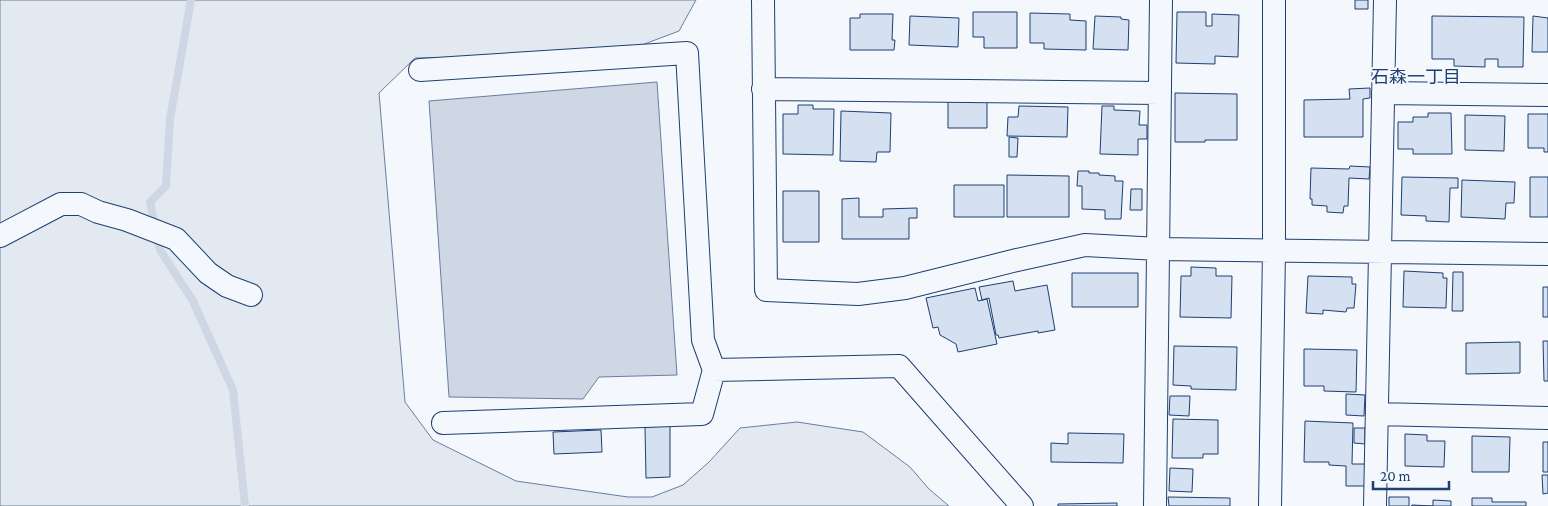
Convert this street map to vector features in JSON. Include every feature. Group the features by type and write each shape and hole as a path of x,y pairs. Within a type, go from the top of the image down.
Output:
{"street":[{"path":"763,0 766,290 858,294 905,288 1085,245 1159,249 1548,254"},
{"path":"1155,506 1162,0"},
{"path":"1270,506 1274,250 1274,0"},
{"path":"1374,506 1385,0"},
{"path":"420,70 687,53 703,340 714,370 702,414 443,422"},
{"path":"763,89 1160,93"},
{"path":"1383,93 1548,95"},
{"path":"0,236 61,204 81,204 98,212 127,220 176,239 208,273 227,286 252,295"},
{"path":"714,370 899,366 1022,506"},
{"path":"1376,414 1548,418"}],"shaded area":[{"path":"0,0 696,0 679,31 615,55 415,58 379,93 405,402 433,440 516,481 628,497 652,497 683,485 709,462 740,428 797,422 863,432 910,467 929,489 949,506 0,506"},
{"path":"657,82 677,375 599,377 583,399 449,397 429,101"}],"building":[{"path":"1355,0 1368,0 1368,9 1355,9"},
{"path":"973,12 1017,12 1017,48 984,48 984,37 973,37"},
{"path":"1177,12 1206,12 1206,26 1212,26 1212,14 1239,15 1238,57 1215,56 1215,64 1176,63"},
{"path":"1030,13 1070,14 1070,20 1086,21 1086,50 1044,49 1044,43 1030,43"},
{"path":"860,14 893,14 892,40 895,40 894,50 850,50 850,18 860,18"},
{"path":"910,16 959,18 958,47 909,45"},
{"path":"1095,16 1121,17 1121,19 1129,20 1128,50 1093,49"},
{"path":"1432,16 1524,17 1523,67 1498,67 1498,59 1485,59 1485,67 1454,66 1454,59 1432,59"},
{"path":"1533,16 1548,18 1548,52 1532,52"},
{"path":"1370,88 1370,98 1363,99 1363,137 1304,137 1304,100 1350,99 1349,89"},
{"path":"1175,93 1237,94 1237,140 1175,142"},
{"path":"948,101 987,101 987,128 948,128"},
{"path":"798,105 813,105 813,109 834,109 833,155 783,154 783,114 798,114"},
{"path":"1019,106 1068,107 1067,137 1007,136 1008,117 1018,117"},
{"path":"1102,106 1114,106 1114,110 1140,111 1139,125 1147,125 1147,139 1138,139 1138,155 1100,154"},
{"path":"841,111 891,113 890,152 877,152 876,162 840,161"},
{"path":"1428,113 1451,113 1452,154 1413,154 1413,149 1398,149 1398,122 1413,122 1413,117 1428,117"},
{"path":"1528,114 1548,114 1548,152 1544,152 1544,148 1528,148"},
{"path":"1465,115 1505,116 1504,151 1465,150"},
{"path":"1009,137 1018,138 1017,157 1009,157"},
{"path":"1350,166 1370,167 1369,179 1349,178 1348,206 1344,206 1343,213 1327,212 1327,206 1312,205 1312,199 1310,199 1311,168 1349,169"},
{"path":"1078,171 1115,176 1115,181 1123,181 1121,219 1105,219 1105,210 1082,209 1082,186 1077,186"},
{"path":"1007,175 1069,176 1069,217 1007,217"},
{"path":"1402,177 1458,178 1458,188 1450,188 1449,222 1426,221 1426,216 1401,215"},
{"path":"1530,177 1548,177 1548,217 1530,217"},
{"path":"1462,180 1515,182 1514,203 1506,203 1505,219 1461,217"},
{"path":"954,185 1004,185 1004,217 954,217"},
{"path":"1131,189 1142,189 1142,210 1130,210"},
{"path":"783,191 819,191 819,242 783,242"},
{"path":"859,198 859,217 883,217 883,209 917,208 917,218 909,218 909,239 842,239 842,199"},
{"path":"1191,267 1216,268 1216,276 1232,276 1231,318 1180,317 1181,276 1191,276"},
{"path":"1404,271 1443,273 1443,278 1447,278 1446,308 1403,307"},
{"path":"1453,272 1463,272 1463,311 1452,311"},
{"path":"1072,273 1138,273 1138,307 1072,307"},
{"path":"1308,276 1352,277 1352,284 1356,284 1354,308 1347,308 1346,312 1323,310 1323,314 1306,313"},
{"path":"1013,281 1015,291 1047,285 1055,330 999,338 996,335 989,298 982,300 979,287"},
{"path":"1543,287 1548,287 1548,317 1543,317"},
{"path":"975,288 978,301 987,299 997,344 958,352 956,344 940,335 938,327 933,328 926,298"},
{"path":"1543,341 1548,341 1548,381 1544,381"},
{"path":"1520,342 1520,373 1466,374 1466,343"},
{"path":"1174,346 1237,347 1236,390 1191,389 1191,386 1173,385"},
{"path":"1304,349 1357,350 1356,392 1324,391 1324,386 1304,386"},
{"path":"1346,394 1365,395 1364,416 1346,415"},
{"path":"1170,396 1190,396 1189,416 1169,415"},
{"path":"1173,419 1218,420 1218,454 1203,454 1203,458 1172,458"},
{"path":"1305,421 1353,423 1352,464 1365,464 1365,486 1346,486 1346,466 1329,465 1329,462 1304,462"},
{"path":"670,426 670,477 646,478 645,427"},
{"path":"1354,428 1365,428 1365,444 1354,443"},
{"path":"601,430 602,452 554,454 553,432"},
{"path":"1068,433 1124,434 1123,463 1051,462 1051,443 1068,444"},
{"path":"1405,434 1427,435 1427,441 1445,441 1444,467 1405,466"},
{"path":"1472,436 1510,437 1509,472 1472,472"},
{"path":"1543,442 1548,442 1548,472 1543,472"},
{"path":"1170,468 1193,469 1192,492 1169,491"},
{"path":"1542,475 1548,475 1548,493 1543,494"},
{"path":"1168,497 1230,498 1230,506 1169,506"},
{"path":"1389,497 1409,497 1409,506 1389,506"},
{"path":"1472,498 1492,498 1492,502 1526,502 1526,506 1472,506"},
{"path":"1433,500 1451,501 1451,506 1433,506"},
{"path":"1117,503 1117,506 1058,506 1058,504"}],"waterway":[{"path":"191,0 170,119 166,186 150,202 160,250 193,301 233,390 245,506"}],"district":[{"name":"石森一丁目","path":"1416,77"}]}
